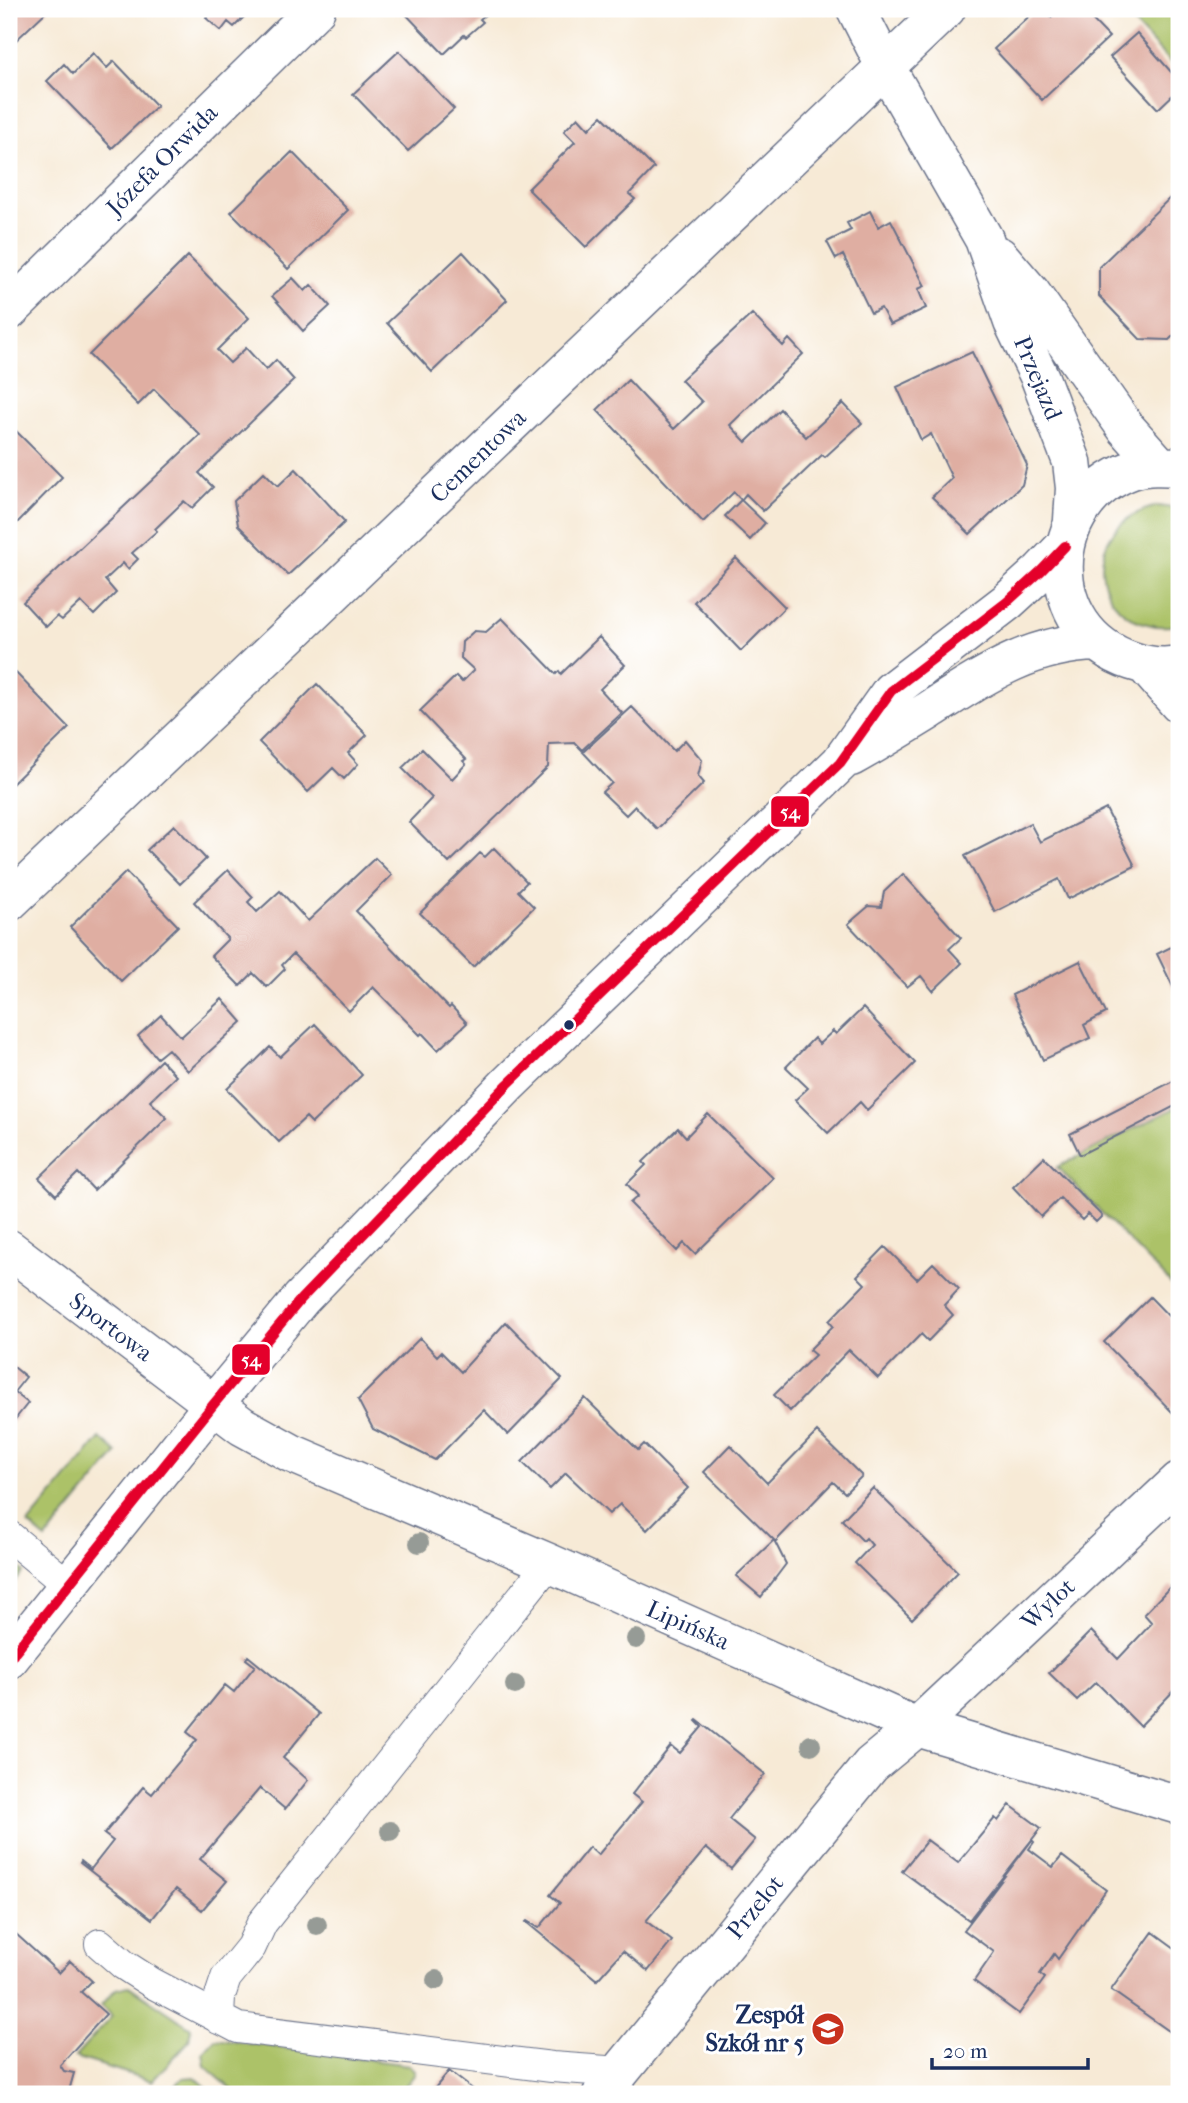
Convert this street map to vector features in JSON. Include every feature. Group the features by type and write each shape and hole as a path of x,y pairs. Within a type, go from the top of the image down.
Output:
{"street":[{"name":"Józefa Orwida","path":"9,311 316,9"},
{"name":"Przejazd","path":"856,9 886,68 984,239 1013,322 1040,378 1072,462 1075,488 1062,572 1067,598 1079,622 1097,642"},
{"name":"Cementowa","path":"9,902 946,9"},
{"name":"Przejazd","path":"984,239 1031,293 1126,428 1169,466"},
{"path":"9,1659 301,1299 508,1084 841,763 891,691 1007,602 1041,571 1069,533 1088,499 1109,481 1133,470 1169,466"},
{"path":"841,763 996,668 1042,649 1071,643 1097,642 1119,657 1162,665 1179,704"},
{"name":"Sportowa","path":"9,1249 213,1405"},
{"name":"Lipińska","path":"213,1405 242,1426 300,1457 549,1563 917,1727 1179,1805"},
{"name":"Wylot","path":"917,1727 1179,1481"},
{"name":"Przelot","path":"611,2083 871,1765 917,1727"}],"lane":[{"path":"9,1536 68,1586"},
{"path":"219,2019 220,1996 226,1978 251,1947 262,1923 549,1563"},
{"path":"100,1944 124,1965 152,1983 238,2028 552,2067 611,2083"}],"green space":[{"path":"1121,9 1179,9 1179,72"},
{"path":"1158,506 1179,509 1179,625 1150,625 1127,615 1112,599 1103,578 1103,556 1112,535 1130,517"},
{"path":"1179,1106 1179,1292 1057,1167"},
{"path":"100,1438 117,1453 46,1539 28,1524"},
{"path":"9,1559 23,1572 9,1589"},
{"path":"129,1986 191,2028 189,2041 152,2081 75,2057 112,2016 101,2005 116,1989"},
{"path":"215,2039 409,2065 415,2074 402,2090 402,2094 237,2094 205,2066 203,2052"},
{"path":"195,2077 214,2094 168,2094 183,2078"}],"building":[{"path":"9,9 49,9 9,47"},
{"path":"214,9 252,9 234,27 228,22 221,31 206,18"},
{"path":"401,9 492,9 480,19 483,22 444,54"},
{"path":"1037,9 1043,9 1051,17 1058,9 1082,9 1109,37 1042,100 994,49"},
{"path":"1137,33 1179,81 1179,89 1158,109 1110,57"},
{"path":"399,51 454,109 408,151 353,94"},
{"path":"93,53 107,68 114,61 157,106 112,148 47,81 64,64 73,74"},
{"path":"602,116 654,168 629,194 635,199 586,247 528,189 575,142 564,131 578,117 589,129"},
{"path":"292,152 348,210 288,269 231,212"},
{"path":"1179,189 1179,330 1169,340 1140,339 1099,296 1099,267"},
{"path":"870,211 878,227 891,220 925,286 918,289 926,308 890,325 881,308 871,313 843,255 836,259 827,242 851,230 847,223"},
{"path":"463,252 507,300 432,372 387,323"},
{"path":"188,256 249,318 217,350 230,363 246,348 266,370 276,360 294,380 199,473 213,487 192,508 184,501 155,529 157,531 132,553 138,559 128,569 123,563 105,580 116,593 94,615 81,602 62,620 57,616 46,627 23,602 200,435 154,389 138,405 89,355"},
{"path":"293,278 305,291 311,285 330,306 303,331 272,296"},
{"path":"752,314 783,346 789,339 803,354 730,425 746,442 780,409 806,437 843,403 862,423 825,457 822,455 763,511 746,494 741,500 734,492 703,522 597,410 628,380 674,429 702,402 681,380"},
{"path":"972,352 1027,465 1022,485 970,534 932,497 952,478 931,434 921,440 897,387"},
{"path":"15,430 62,477 15,525 9,518 9,436"},
{"path":"296,469 345,522 288,575 238,525 234,501 264,472 278,486"},
{"path":"741,500 765,523 750,540 725,516"},
{"path":"736,558 785,607 741,651 694,602"},
{"path":"502,618 556,674 559,671 561,674 599,637 625,665 600,689 622,713 582,750 575,743 549,744 548,767 449,863 409,822 432,798 402,768 422,749 452,779 466,764 463,761 466,759 420,711 456,676 462,682 474,670 461,658 462,642 474,631 486,632"},
{"path":"12,669 69,728 9,787 9,672"},
{"path":"317,684 367,735 348,753 358,764 344,779 333,768 308,792 259,742"},
{"path":"632,707 674,751 685,740 702,760 698,776 704,783 657,829 635,806 626,815 602,792 612,783 583,752"},
{"path":"1106,809 1135,866 1068,899 1059,879 995,912 965,856 1030,823 1040,842"},
{"path":"174,825 206,859 180,884 147,850"},
{"path":"494,848 527,882 518,891 534,907 473,967 420,913 480,853 485,857"},
{"path":"375,858 392,875 356,911 449,1008 451,1006 467,1023 438,1050 373,987 349,1011 293,954 282,965 285,969 267,987 253,973 240,986 211,956 228,939 194,902 228,870 253,897 248,902 257,912 280,891 308,921"},
{"path":"126,872 178,926 121,981 70,927"},
{"path":"903,874 961,938 949,949 962,963 933,991 921,976 907,987 848,924 869,906 881,907 884,892"},
{"path":"1179,943 1179,999 1157,954"},
{"path":"1080,961 1106,1013 1084,1025 1090,1038 1043,1060 1012,995"},
{"path":"222,999 242,1022 188,1071 168,1049 157,1058 138,1036 161,1015 181,1037"},
{"path":"863,1008 915,1063 867,1110 860,1102 828,1133 795,1100 808,1088 786,1067 814,1038 819,1044 833,1031 836,1034"},
{"path":"315,1024 362,1075 312,1123 306,1117 279,1142 227,1089 270,1047 280,1057"},
{"path":"161,1060 176,1076 150,1101 167,1118 94,1190 78,1173 56,1195 39,1178"},
{"path":"1173,1081 1179,1093 1179,1104 1080,1155 1070,1134"},
{"path":"708,1114 773,1178 695,1254 684,1243 677,1251 630,1203 638,1196 627,1184 646,1165 643,1162 678,1128 686,1137"},
{"path":"1044,1157 1102,1216 1096,1222 1088,1214 1082,1220 1060,1198 1041,1217 1013,1187"},
{"path":"885,1247 917,1279 933,1263 959,1289 944,1305 953,1315 928,1341 921,1334 878,1378 849,1350 790,1411 774,1395 815,1355 809,1350 833,1326 829,1321 865,1284 857,1276"},
{"path":"1150,1297 1179,1327 1179,1419 1104,1342"},
{"path":"506,1322 562,1379 508,1435 484,1410 435,1460 373,1429 358,1400 420,1338 437,1356 441,1352 461,1372"},
{"path":"9,1363 26,1377 14,1392 28,1403 9,1427"},
{"path":"585,1398 638,1450 644,1444 688,1488 647,1530 620,1504 609,1514 566,1473 550,1489 522,1462"},
{"path":"817,1432 862,1476 845,1493 833,1482 775,1542 786,1564 761,1597 736,1576 774,1540 704,1472 730,1445 767,1483"},
{"path":"873,1488 958,1572 912,1619 855,1563 872,1545 866,1538 863,1541 842,1520"},
{"path":"1171,1586 1179,1594 1179,1685 1140,1726 1096,1682 1077,1700 1049,1673 1091,1631 1118,1659 1152,1623 1144,1614"},
{"path":"248,1656 319,1714 283,1758 308,1780 285,1809 260,1788 200,1859 227,1881 202,1910 176,1889 152,1919 80,1863 81,1861 91,1869 113,1841 104,1834 143,1787 152,1794 197,1740 187,1732 225,1685 234,1692 255,1666 246,1659"},
{"path":"697,1720 765,1774 729,1819 755,1840 731,1869 706,1848 646,1921 672,1941 648,1971 623,1951 597,1980 526,1922 539,1928 560,1903 550,1895 589,1847 598,1855 642,1802 632,1794 671,1746 680,1753 702,1727"},
{"path":"1010,1805 1041,1828 969,1920 902,1871 927,1840 958,1863 995,1818 998,1821"},
{"path":"1032,1840 1034,1842 1029,1849 1053,1867 1062,1856 1106,1890 1058,1959 1054,1954 1040,1974 1045,1978 1019,2014 974,1981 994,1952 964,1930"},
{"path":"1153,1932 1179,1951 1179,2038 1111,1990"},
{"path":"16,1934 59,1973 70,1961 92,1981 81,1992 106,2014 60,2065 64,2071 74,2073 69,2091 72,2094 9,2094 9,1941"},
{"path":"449,2071 479,2094 430,2094"}],"transit line":[{"name":"54","path":"9,1659 301,1299 508,1084 840,763 891,691 1007,602 1065,546"}],"place":[{"name":"Zespół Szkół nr 5","path":"828,2029"}]}
